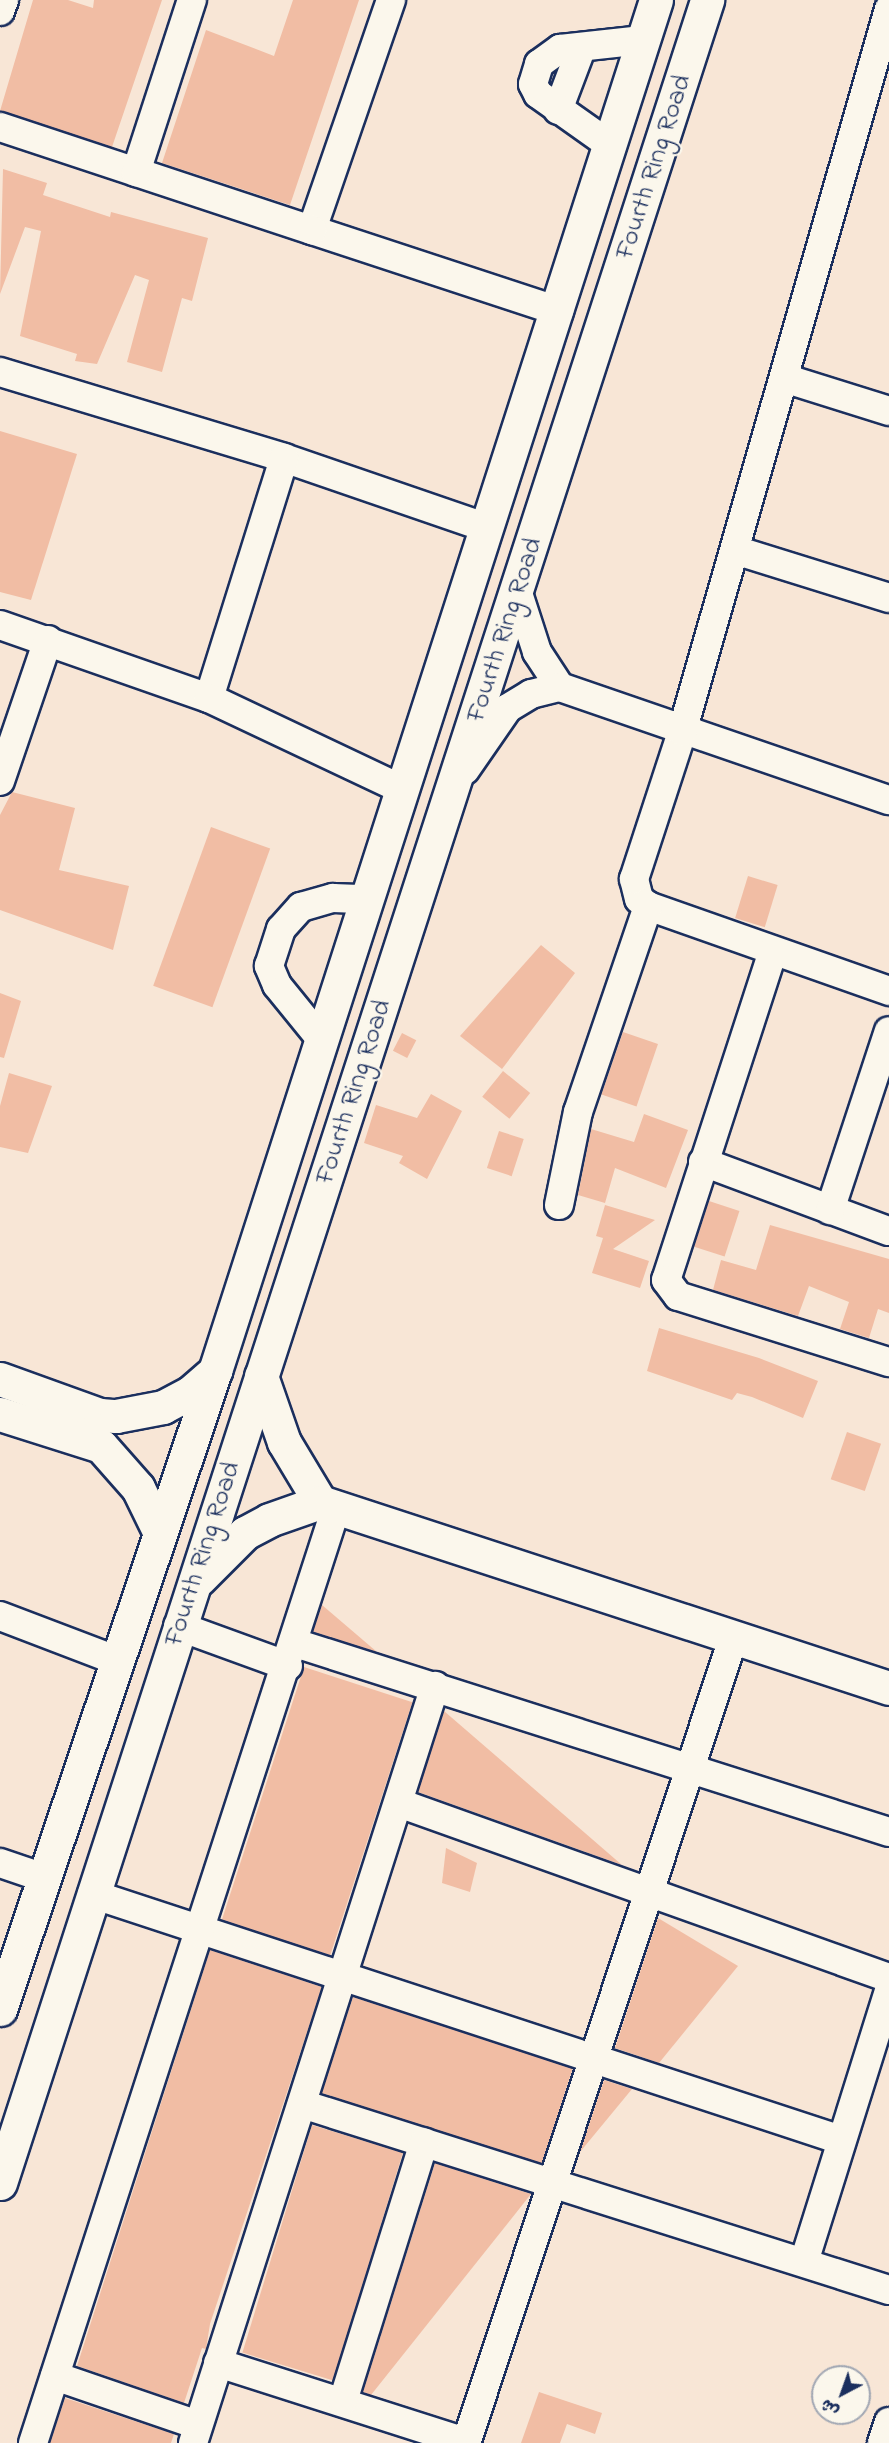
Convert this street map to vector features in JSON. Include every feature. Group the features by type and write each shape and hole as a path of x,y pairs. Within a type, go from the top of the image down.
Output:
{"main road":[{"name":"Fourth Ring Road","path":"0,2009 215,1371 320,1038 404,789 559,311 656,0"},
{"name":"Fourth Ring Road","path":"0,2183 189,1592 528,562 707,0"},
{"path":"516,442 537,460 561,458"},
{"path":"484,539 506,547 528,562"},
{"path":"0,1379 100,1415 116,1416 163,1407 191,1392 215,1371"},
{"path":"261,1376 284,1442 328,1505"},
{"path":"0,1414 101,1446 138,1488 160,1533"},
{"path":"189,1592 205,1570 245,1533 277,1516 328,1505 889,1689"}],"street":[{"path":"0,11 4,0"},
{"path":"136,172 192,0"},
{"path":"312,230 391,0"},
{"path":"889,9 682,732 634,879 639,899 648,906 889,991"},
{"path":"610,146 558,110 535,89 539,64 554,50 581,49 643,40"},
{"path":"0,127 559,311"},
{"path":"0,372 284,458 484,539"},
{"path":"784,378 889,411"},
{"path":"209,698 284,458"},
{"path":"735,550 889,598"},
{"path":"518,592 532,643 560,687"},
{"path":"0,625 209,698 404,789"},
{"path":"0,781 48,640"},
{"path":"453,790 508,708 531,694 560,687 682,732 889,800"},
{"path":"320,1038 271,975 278,938 294,914 312,902 366,899"},
{"path":"558,1205 578,1112 648,906"},
{"path":"773,951 666,1280 670,1289 678,1296 889,1362"},
{"path":"830,1210 889,1031"},
{"path":"703,1162 889,1231"},
{"path":"33,2443 291,1655 328,1505"},
{"path":"0,1616 118,1661"},
{"path":"178,1626 291,1655 435,1686 889,1832"},
{"path":"218,2363 344,2401 466,2443 553,2183 591,2060 733,1639"},
{"path":"55,2376 196,2434 435,1686"},
{"path":"399,1803 889,1978"},
{"path":"0,1863 44,1878"},
{"path":"92,1894 201,1932 840,2140"},
{"path":"804,2262 840,2140 889,1991"},
{"path":"302,2104 889,2290"},
{"path":"344,2401 424,2142"}],"building":[{"path":"33,0 68,0 93,8 94,0 162,0 112,147 0,111"},
{"path":"293,0 359,0 290,205 162,163 206,30 274,56"},
{"path":"3,169 47,183 43,195 110,217 111,212 208,238 192,301 182,298 162,372 127,362 149,280 135,275 97,364 75,361 77,354 20,336 41,231 25,227 0,294"},
{"path":"0,431 77,454 31,600 0,592"},
{"path":"12,792 75,808 59,870 129,886 113,950 0,910 0,815"},
{"path":"211,827 270,849 212,1007 153,986"},
{"path":"748,876 778,885 765,927 735,918"},
{"path":"541,945 575,973 502,1069 460,1036"},
{"path":"0,993 21,1001 4,1058 0,1057"},
{"path":"623,1032 658,1044 636,1106 602,1094"},
{"path":"402,1033 416,1040 407,1058 393,1051"},
{"path":"503,1071 530,1093 509,1119 482,1097"},
{"path":"9,1073 52,1086 28,1153 0,1147 0,1106"},
{"path":"431,1094 462,1111 427,1179 399,1163 403,1156 364,1143 376,1105 417,1118"},
{"path":"644,1114 688,1130 666,1188 615,1168 605,1203 578,1195 591,1129 634,1142"},
{"path":"499,1131 524,1139 512,1176 487,1168"},
{"path":"709,1201 739,1211 725,1257 694,1247"},
{"path":"605,1205 655,1220 613,1249 649,1261 640,1288 592,1273 603,1238 596,1236"},
{"path":"770,1225 889,1259 889,1313 878,1309 869,1338 840,1329 849,1302 809,1286 798,1316 713,1290 721,1260 756,1270"},
{"path":"659,1328 759,1358 818,1381 803,1418 752,1397 737,1393 732,1400 647,1371"},
{"path":"847,1432 881,1444 865,1491 831,1479"},
{"path":"322,1605 377,1652 313,1632"},
{"path":"304,1667 412,1702 330,1955 222,1920"},
{"path":"444,1711 622,1865 418,1792"},
{"path":"446,1848 477,1863 470,1892 442,1883"},
{"path":"658,1918 738,1966 659,2063 615,2048"},
{"path":"210,1950 322,1987 210,2324 206,2349 202,2348 184,2403 77,2366"},
{"path":"353,1997 573,2068 541,2164 322,2093"},
{"path":"604,2080 632,2089 580,2152"},
{"path":"312,2125 403,2153 333,2380 242,2353"},
{"path":"435,2163 531,2194 371,2395 363,2392"},
{"path":"539,2392 602,2413 595,2434 567,2424 560,2443 521,2443"},
{"path":"65,2398 174,2434 171,2443 50,2443"}]}
